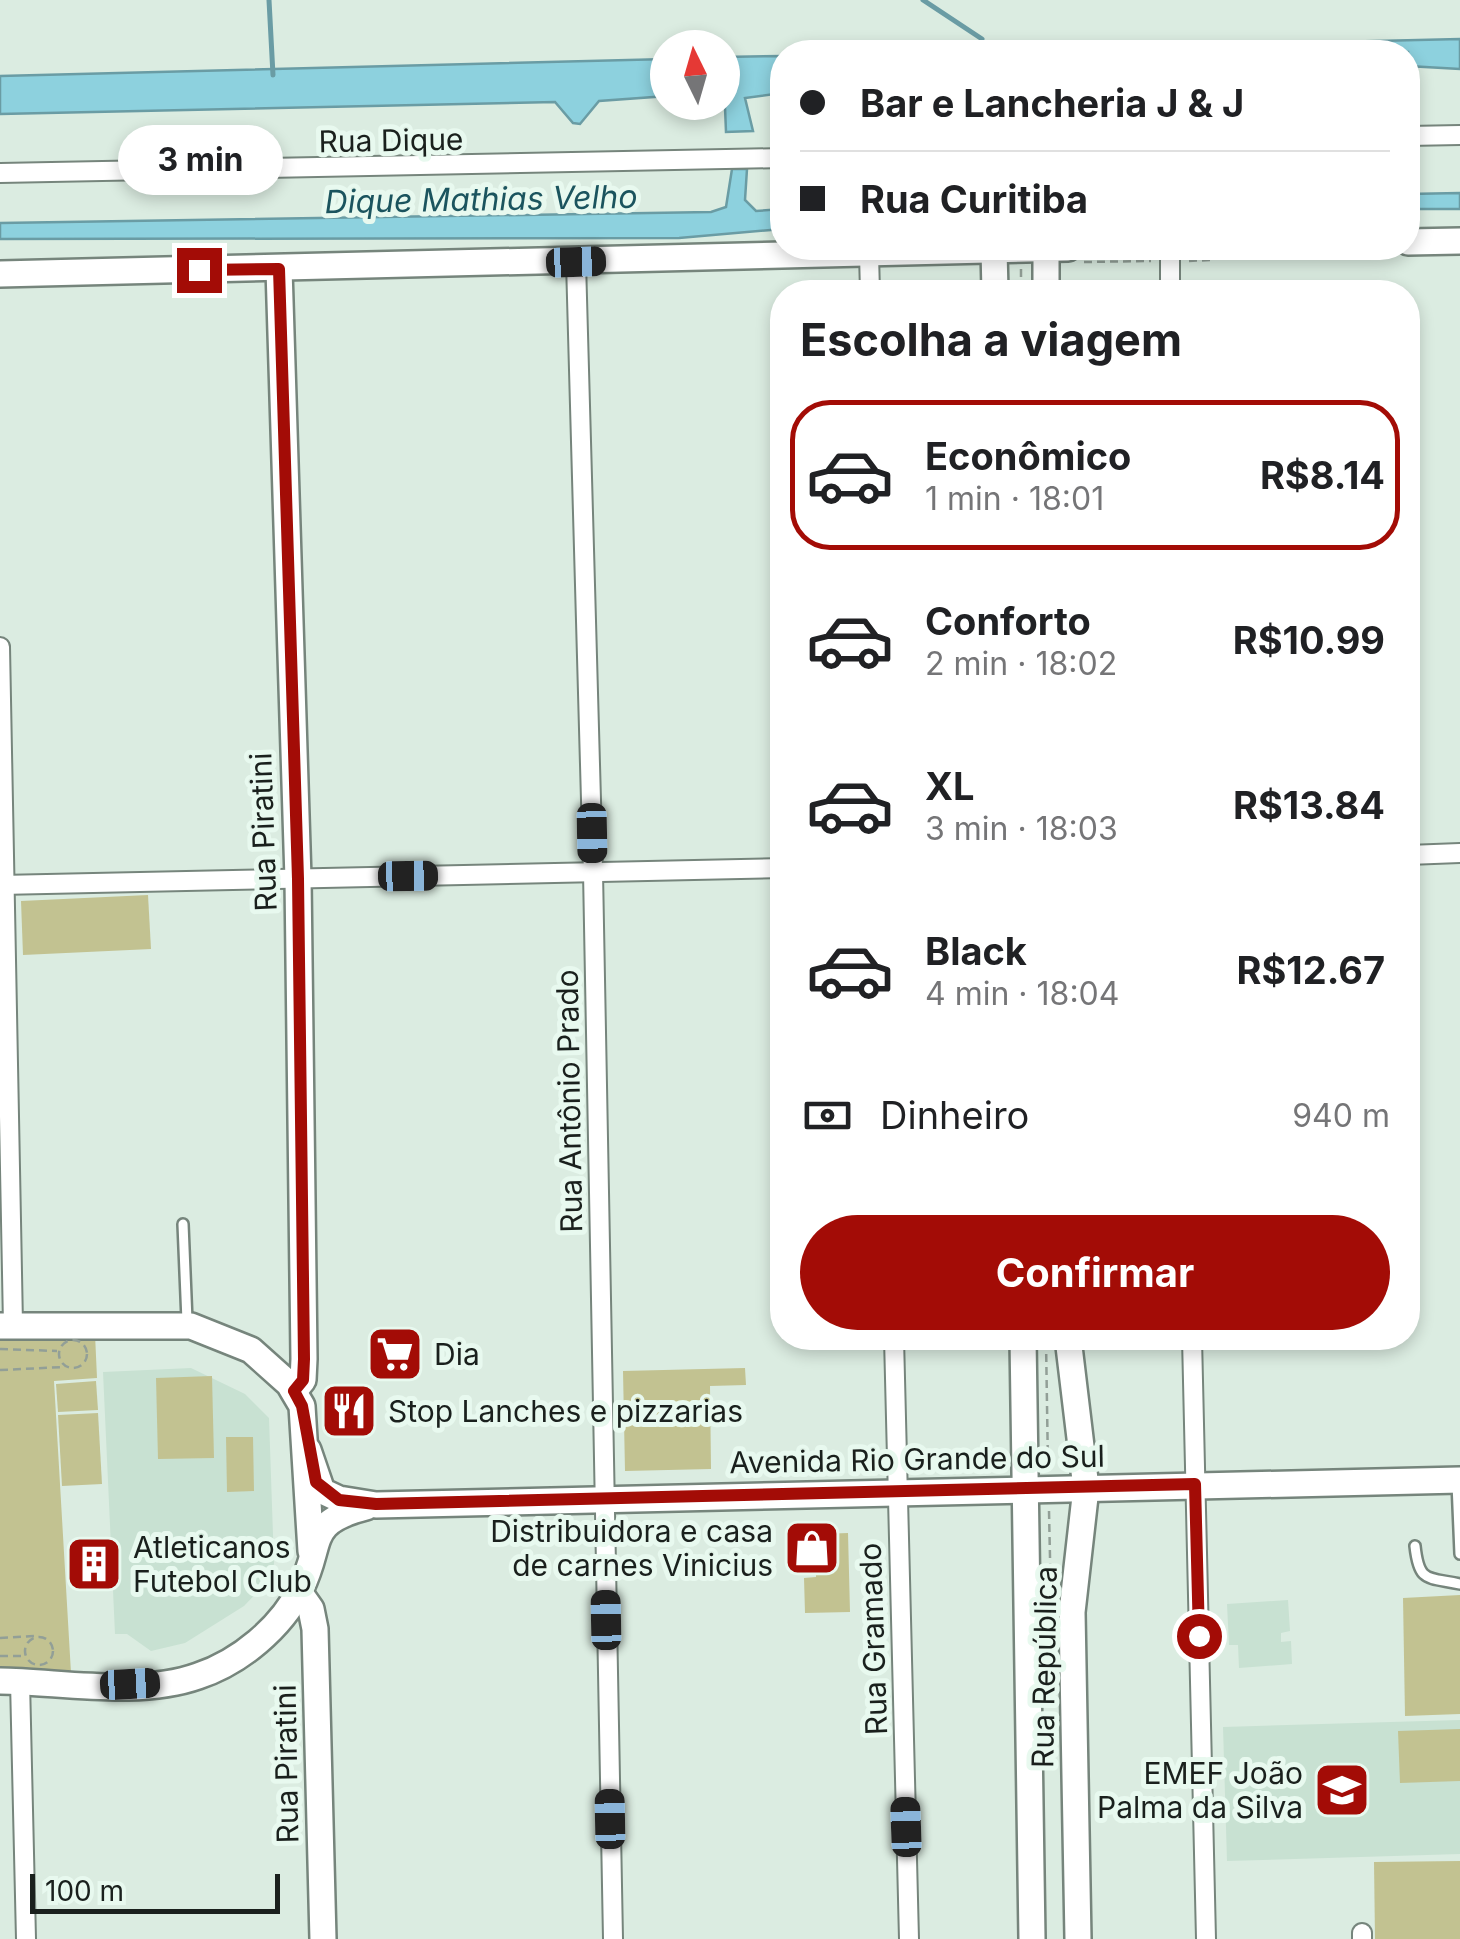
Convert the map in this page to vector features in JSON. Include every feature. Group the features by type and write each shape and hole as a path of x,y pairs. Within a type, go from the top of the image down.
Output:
{"street":[{"path":"1420,136 1460,135"},
{"name":"Rua Dique","path":"0,174 770,158"},
{"path":"1420,242 1460,241"},
{"path":"0,274 770,257"},
{"name":"Rua Antônio Prado","path":"576,262 593,872 613,1939"},
{"name":"Rua Piratini","path":"279,269 298,879 304,1359 303,1380 294,1391"},
{"path":"0,646 6,1325 187,1326 238,1342 294,1391"},
{"path":"1420,854 1460,854"},
{"path":"3,885 770,868"},
{"name":"Rua Gramado","path":"894,1350 909,1939"},
{"name":"Rua República","path":"1023,1350 1032,1939"},
{"name":"Rua República","path":"1069,1350 1086,1488 1072,1612 1078,1939"},
{"path":"1192,1350 1206,1939"},
{"name":"Avenida Rio Grande do Sul","path":"294,1391 302,1406 308,1450 311,1551"},
{"name":"Avenida Rio Grande do Sul","path":"308,1450 322,1491 339,1500 376,1504 1458,1480"},
{"name":"Avenida Rio Grande do Sul","path":"10,1681 130,1684 196,1677 250,1647 298,1592 323,1525 347,1512 376,1504"},
{"name":"Rua Piratini","path":"298,1592 311,1609 315,1629 323,1939"},
{"path":"10,1681 26,1939"}],"lane":[{"path":"183,1224 187,1326"},
{"path":"1458,1480 1460,1554"},
{"path":"1415,1546 1418,1570 1424,1577 1460,1584"}],"path":[{"path":"0,1349 58,1352 71,1340 87,1350 80,1367 0,1370"},
{"path":"58,1352 66,1367"},
{"path":"26,1656 25,1646 35,1636"},
{"path":"0,1638 35,1636 50,1640 52,1658 40,1665 26,1656 0,1656"}],"shaded area":[{"path":"191,1368 245,1394 269,1418 274,1564 267,1582 244,1606 185,1643 151,1651 127,1634 115,1634 103,1372"},
{"path":"1288,1600 1290,1631 1281,1633 1281,1642 1291,1641 1292,1664 1239,1668 1238,1645 1229,1645 1227,1604"},
{"name":"EMEF João Palma da Silva","path":"1460,1720 1460,1854 1227,1861 1223,1727"}],"green space":[{"path":"148,895 151,949 23,955 21,901"},
{"path":"95,1334 97,1378 54,1381 71,1673 0,1672 0,1335"},
{"path":"745,1368 746,1385 710,1386 711,1469 625,1471 623,1371"},
{"path":"212,1376 214,1458 158,1459 156,1378"},
{"path":"96,1381 98,1410 58,1412 56,1384"},
{"path":"98,1413 102,1484 62,1486 58,1415"},
{"path":"226,1437 253,1437 254,1491 227,1492"},
{"path":"848,1533 850,1612 805,1613 804,1578 816,1577 816,1565 822,1564 821,1534"},
{"path":"1460,1595 1460,1714 1405,1716 1403,1598"},
{"path":"1460,1729 1460,1781 1400,1783 1398,1731"},
{"path":"1460,1861 1460,1939 1375,1939 1374,1862"}],"water":[{"path":"1460,39 1460,69 1420,67 1418,40"},
{"path":"770,56 770,95 745,98 753,131 726,132 726,120 740,120 740,57"},
{"name":"Dique Mathias Velho","path":"650,59 650,97 599,101 580,124 573,123 555,102 0,114 0,76"},
{"path":"732,169 747,169 745,200 756,211 770,210 770,230 679,238 0,239 0,223 711,212 726,207"},
{"path":"1460,193 1460,209 1420,209 1420,194"}],"waterway":[{"path":"269,0 273,75"},
{"path":"923,0 982,39"}],"place":[{"name":"Dia","path":"395,1354"},
{"name":"Stop Lanches e pizzarias","path":"349,1411"},
{"name":"Distribuidora e casa de carnes Vinicius","path":"812,1548"},
{"name":"Atleticanos Futebol Club","path":"94,1564"},
{"name":"EMEF João Palma da Silva","path":"1342,1790"}],"route":[{"path":"199,270 279,269 298,879 304,1359 303,1380 294,1391 302,1406 308,1450 322,1491 339,1500 376,1504 1195,1484 1199,1636"}]}
